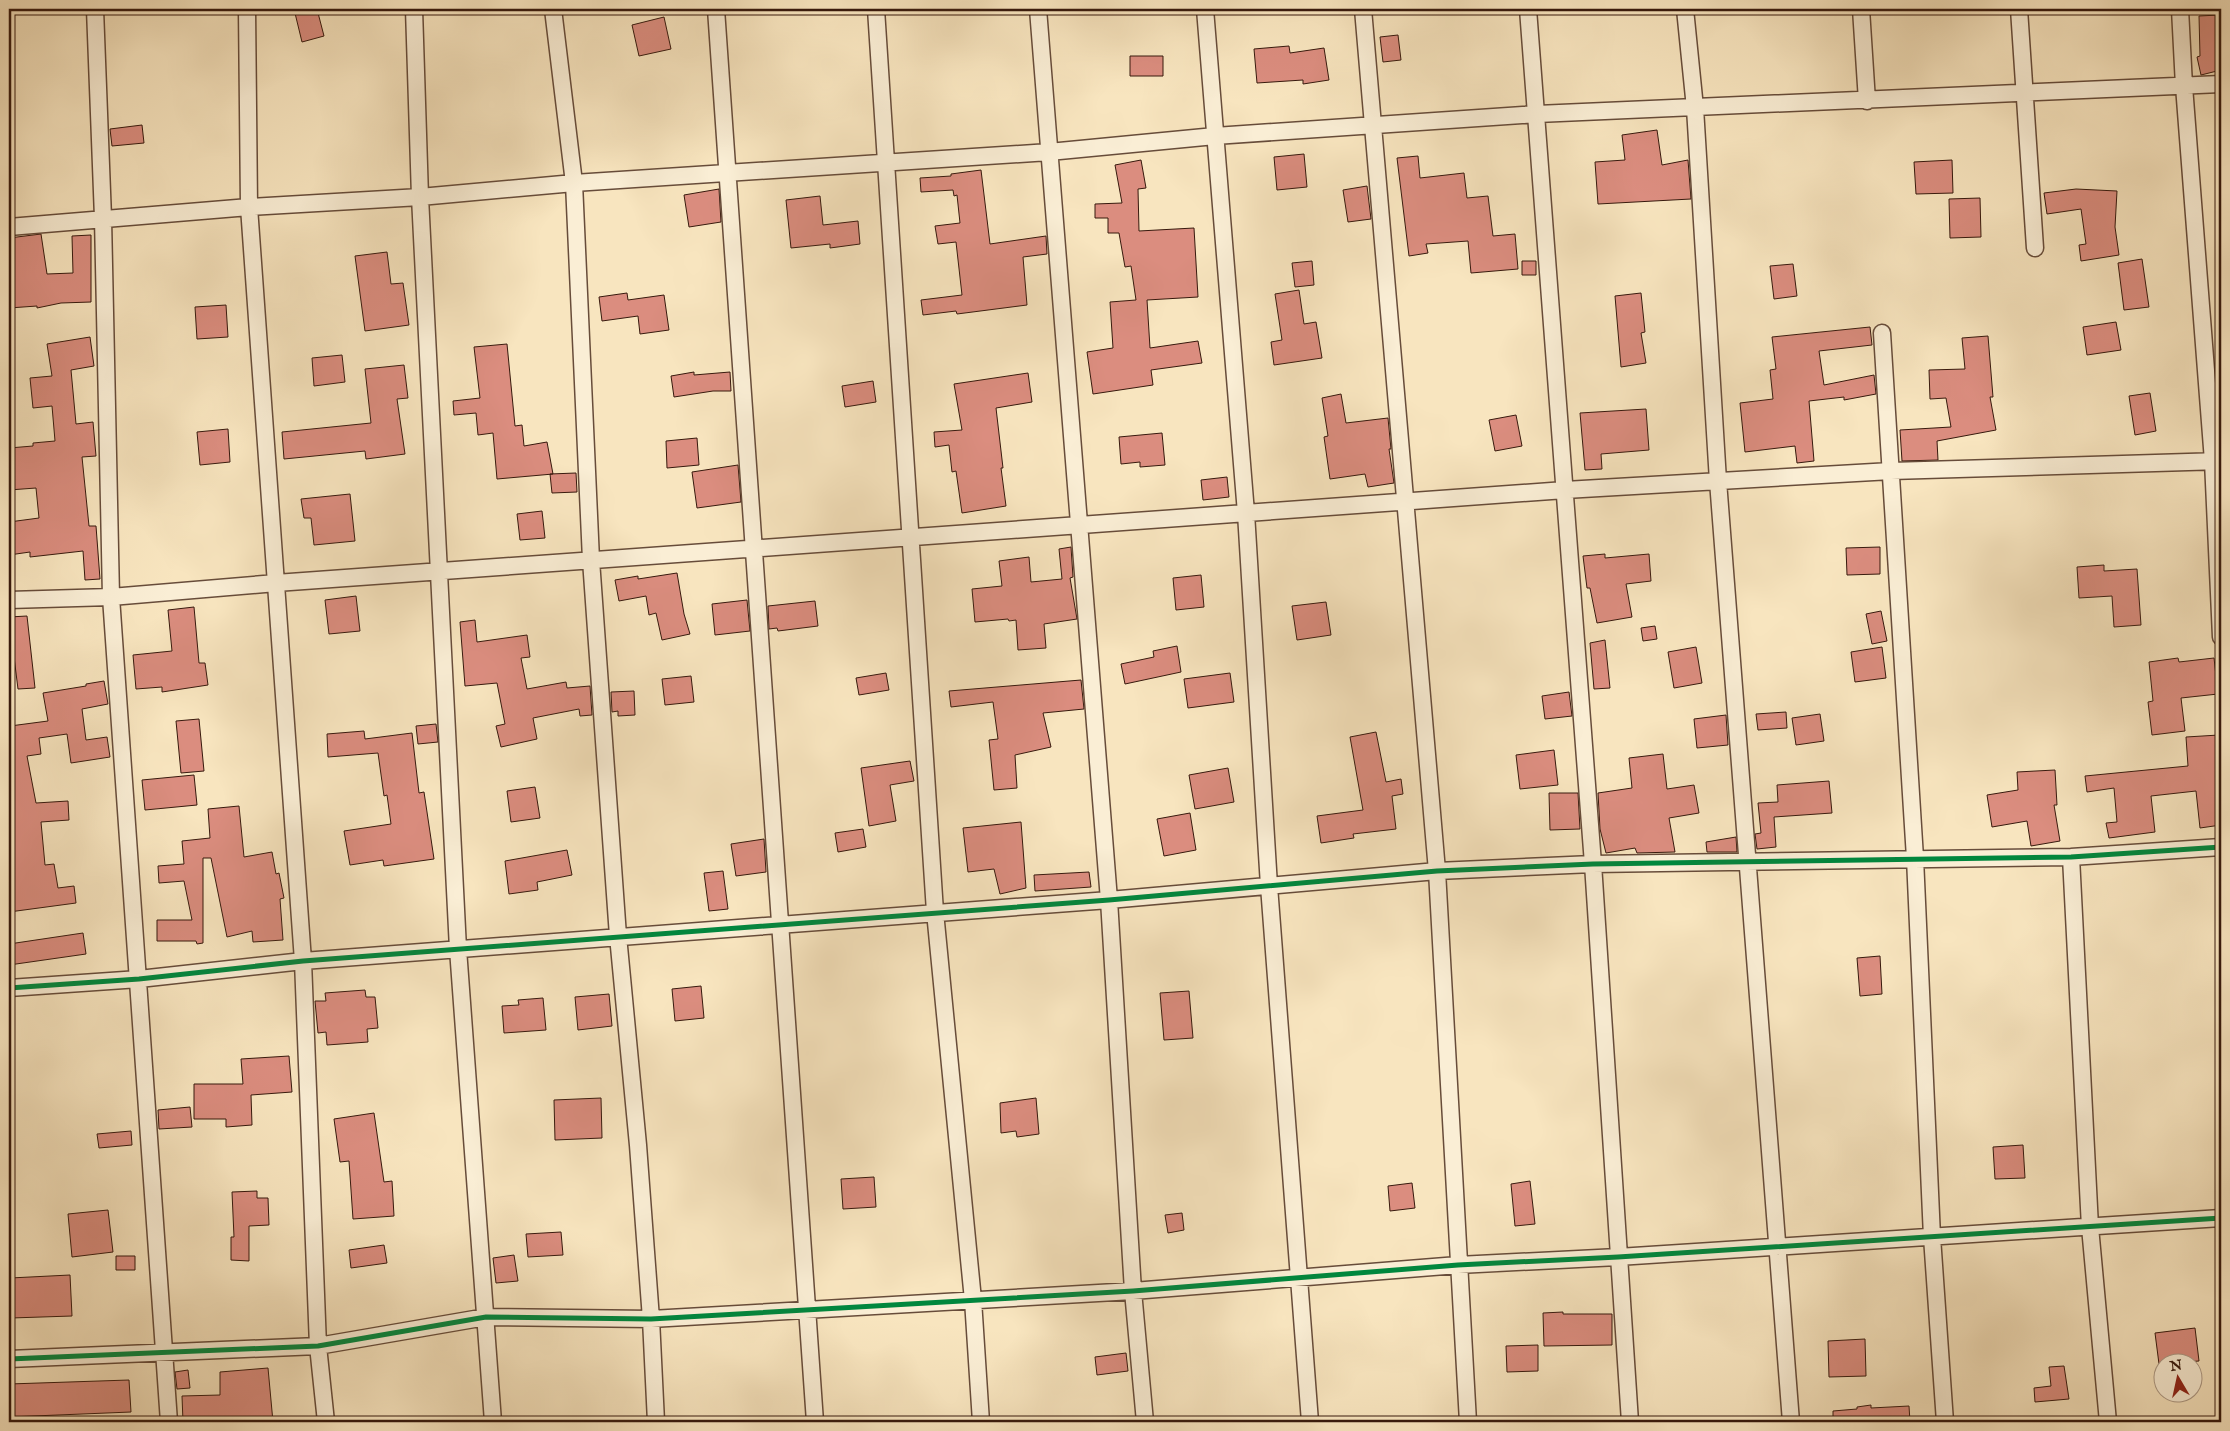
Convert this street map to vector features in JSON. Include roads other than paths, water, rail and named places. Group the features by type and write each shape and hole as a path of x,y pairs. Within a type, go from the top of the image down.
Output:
{"street":[{"path":"95,9 103,218 111,597 139,979 168,1422"},
{"path":"247,9 249,207 303,961 318,1346 326,1422"},
{"path":"414,9 420,197 458,949 486,1317 492,1422"},
{"path":"553,9 574,183 591,560 618,936 638,1145 651,1319 656,1422"},
{"path":"716,9 815,1422"},
{"path":"876,9 888,163 909,538 935,912 973,1300 982,1422"},
{"path":"1038,9 1109,900 1134,1291 1145,1422"},
{"path":"1206,9 1246,513 1269,886 1310,1422"},
{"path":"1363,9 1436,871 1468,1422"},
{"path":"1528,9 1593,864 1630,1422"},
{"path":"1685,9 1695,108 1718,481 1791,1422"},
{"path":"1861,9 1867,101"},
{"path":"2019,9 2023,93 2035,248"},
{"path":"2180,9 2184,86 2217,461 2221,638"},
{"path":"9,227 249,207 420,197 574,183 1049,152 1215,136 1537,114 2221,84"},
{"path":"1882,333 1915,858 1932,1237 1945,1422"},
{"path":"9,600 111,597 438,571 1565,490 1891,472 2217,461"},
{"path":"9,988 139,979 303,961 1109,900 1436,871 1593,864 2071,856 2221,847"},
{"path":"2071,856 2090,1227 2108,1422"},
{"path":"9,1359 318,1346 486,1317 651,1319 1134,1291 1458,1265 1618,1258 2221,1218"}]}
